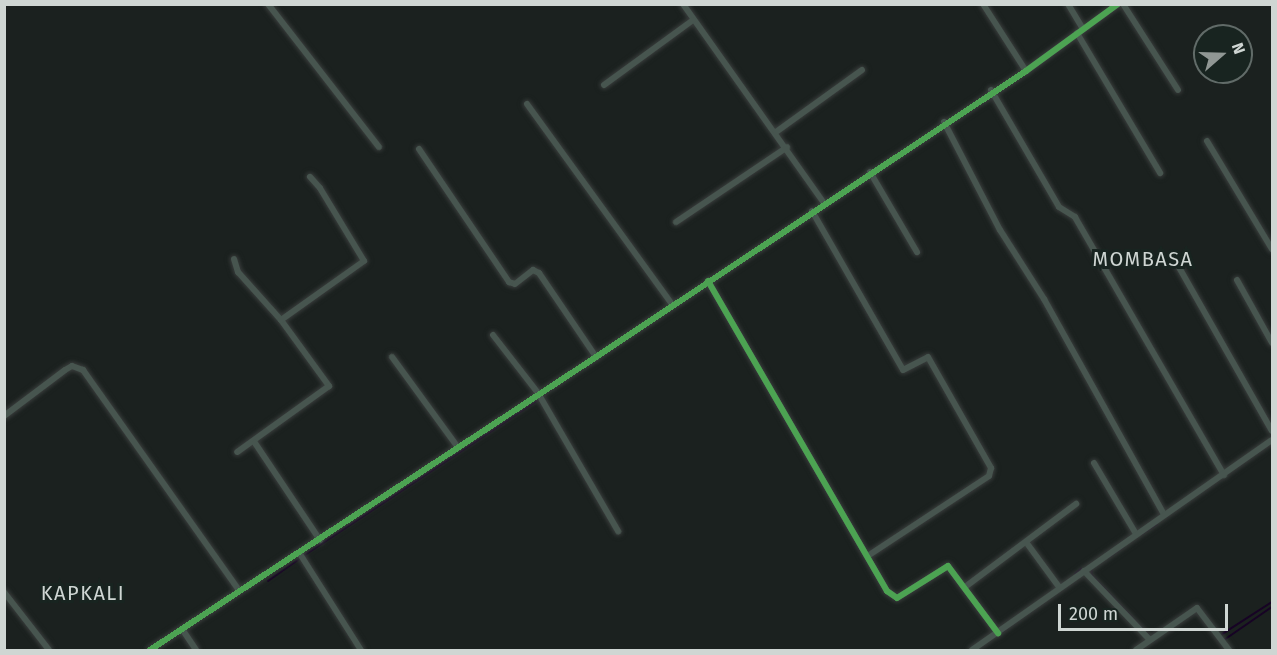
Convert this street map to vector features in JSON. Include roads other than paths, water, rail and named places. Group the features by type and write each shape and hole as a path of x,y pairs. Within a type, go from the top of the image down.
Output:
{"street":[{"path":"268,4 379,147"},
{"path":"683,4 787,147 824,203"},
{"path":"983,4 1026,71"},
{"path":"1068,4 1080,31 1160,173"},
{"path":"150,651 239,590 300,554 457,446 596,357 991,90 1026,71 1121,4 1178,90"},
{"path":"604,85 693,20"},
{"path":"776,132 862,70"},
{"path":"991,90 1059,207 1075,216 1224,475"},
{"path":"527,104 672,304"},
{"path":"944,123 1000,230 1044,299 1164,515"},
{"path":"1208,141 1272,249"},
{"path":"676,222 787,147"},
{"path":"419,149 509,282 515,284 532,270 539,273 596,357"},
{"path":"870,172 917,252"},
{"path":"281,320 364,261 320,188 310,177"},
{"path":"812,211 903,370 928,357 991,468 989,476 869,555"},
{"path":"234,259 238,272 281,320 329,386 255,443 237,452"},
{"path":"1176,262 1272,431"},
{"path":"1237,280 1272,343"},
{"path":"708,281 893,596 903,594 948,566 998,633"},
{"path":"493,335 538,393 618,531"},
{"path":"392,357 457,446"},
{"path":"4,416 65,370 72,366 83,370 239,590"},
{"path":"972,651 1059,587 1272,440"},
{"path":"255,443 320,540"},
{"path":"1094,463 1136,534"},
{"path":"964,586 1076,504"},
{"path":"1026,542 1059,587"},
{"path":"300,554 361,651"},
{"path":"1084,571 1150,640"},
{"path":"4,592 49,651"},
{"path":"1136,651 1197,608 1229,651"},
{"path":"182,629 196,651"}],"waterway":[{"path":"305,555 538,400"},
{"path":"1142,534 1156,525"},
{"path":"1108,558 1124,547"},
{"path":"268,581 301,558"},
{"path":"1075,574 1081,569"},
{"path":"1092,570 1092,575 1149,635"},
{"path":"1221,635 1272,602"},
{"path":"1224,640 1272,607"},
{"path":"1001,633 1009,627"}],"district":[{"name":"MOMBASA","path":"1143,259"},
{"name":"KAPKALI","path":"83,593"}]}
